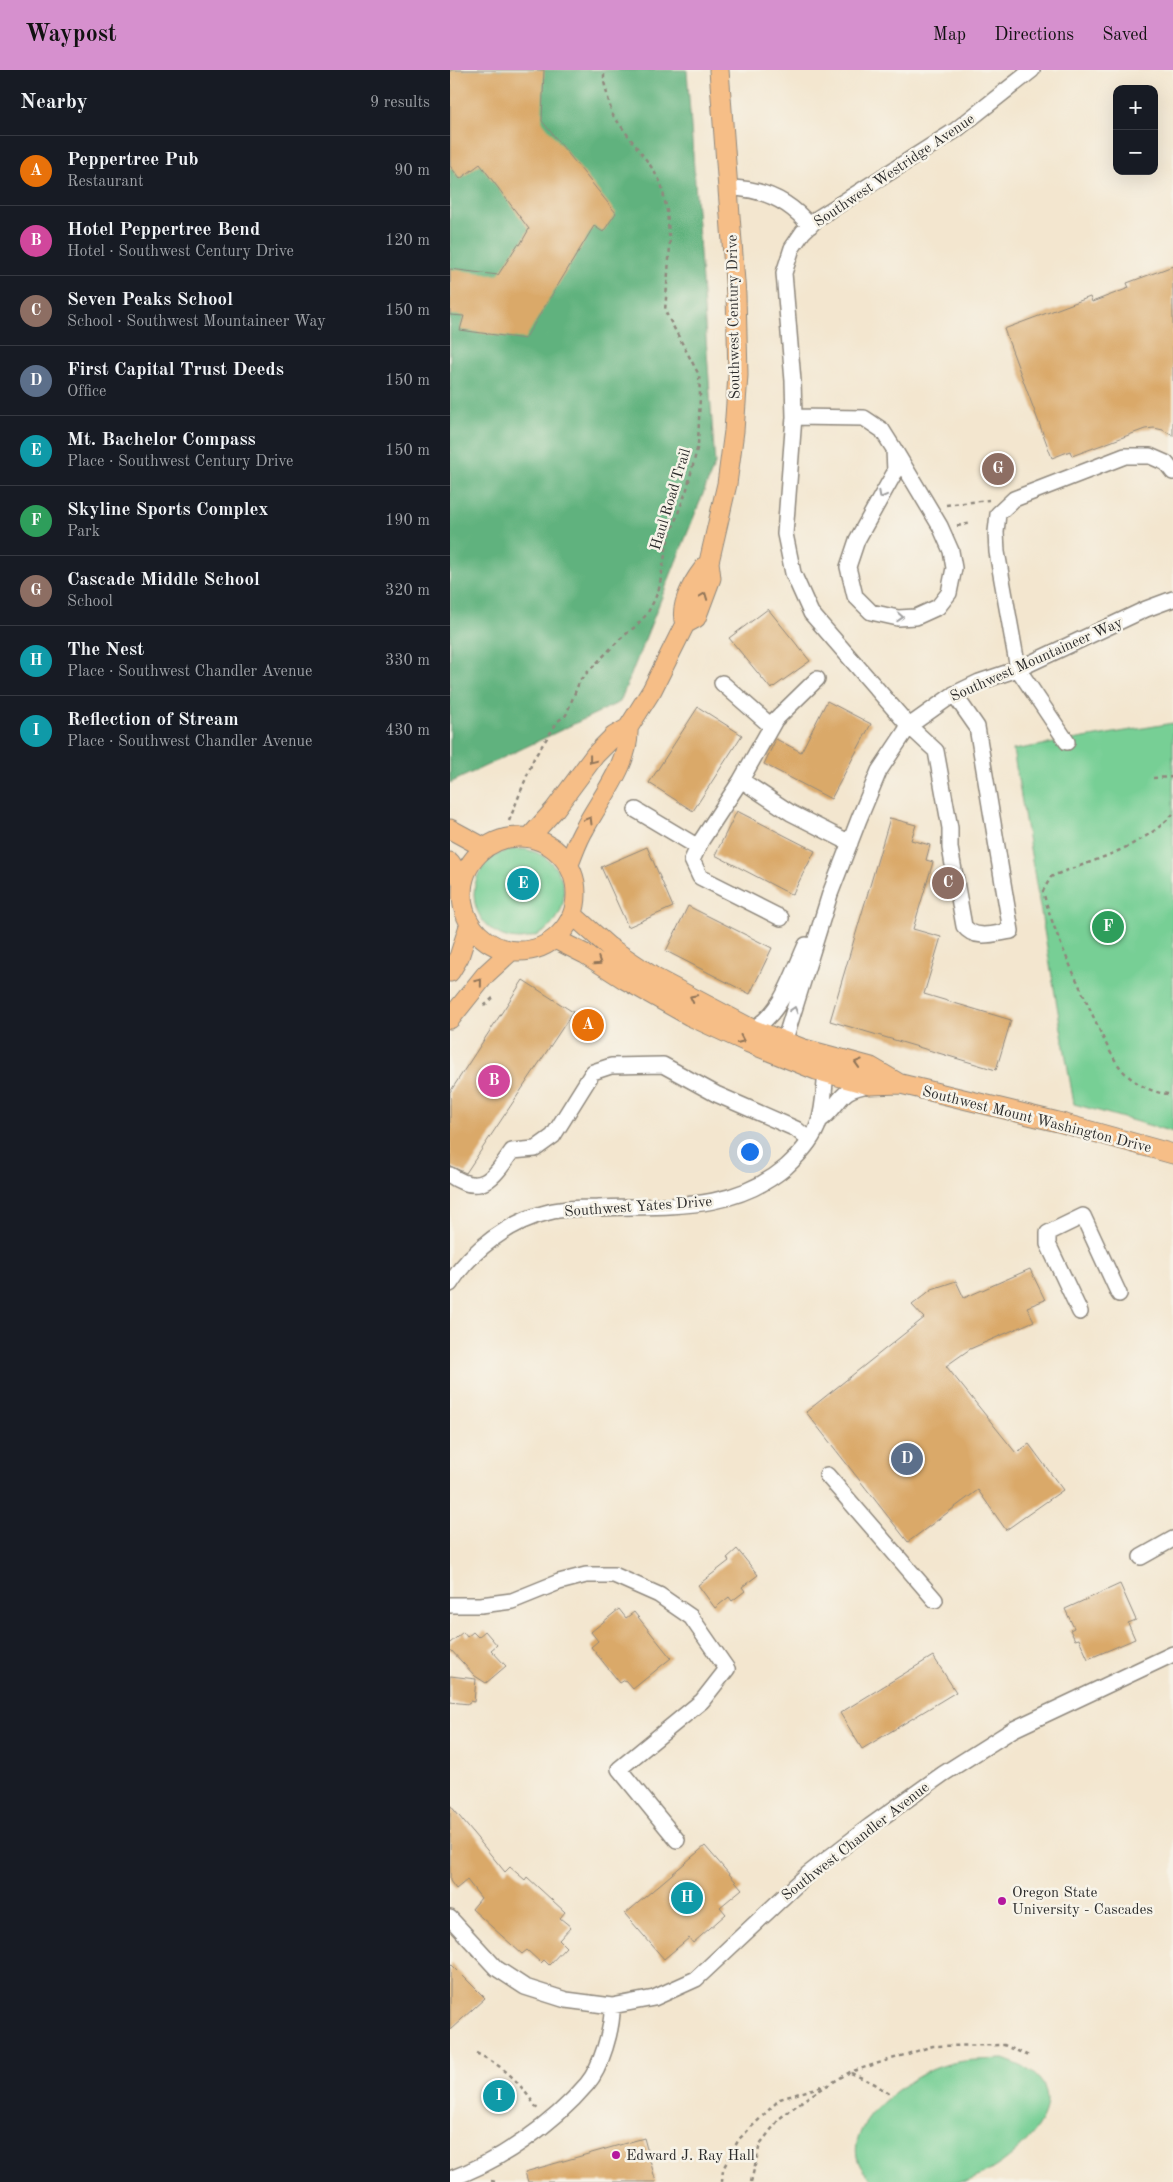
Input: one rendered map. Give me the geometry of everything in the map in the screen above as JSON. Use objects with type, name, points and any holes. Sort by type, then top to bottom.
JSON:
[{"type":"main road","name":"Southwest Century Drive","points":[[530,837],[555,809],[595,755],[614,736],[628,728],[652,690],[685,624],[682,614],[690,592],[698,575],[709,562],[727,484],[734,431],[738,375],[736,296],[719,70]]},
{"type":"main road","name":"Southwest Century Drive","points":[[569,864],[584,828],[607,791],[617,769],[628,743],[628,728]]},
{"type":"main road","points":[[450,829],[485,848]]},
{"type":"main road","points":[[530,837],[552,847],[569,864],[576,880],[577,898],[573,915],[566,928],[555,939],[542,947],[526,951],[511,951],[494,946],[480,936],[470,923],[464,910],[463,882],[467,869],[475,857],[485,848],[507,838],[530,837]]},
{"type":"main road","points":[[450,862],[463,882]]},
{"type":"main road","name":"Southwest Mount Washington Drive","points":[[573,915],[609,946],[655,978],[752,1029],[782,1049],[826,1073],[870,1085],[901,1084],[1058,1122],[1173,1154]]},
{"type":"main road","points":[[450,972],[459,957],[470,923]]},
{"type":"main road","name":"Southwest Mount Washington Drive","points":[[555,939],[586,954],[624,979],[690,1016],[782,1049],[804,1049],[871,1067],[901,1084]]},
{"type":"main road","points":[[450,1018],[486,974],[511,951]]},
{"type":"street","name":"Southwest Westridge Avenue","points":[[954,694],[977,727],[1011,931],[986,935],[976,934],[968,931],[964,926],[950,848],[950,828],[936,751],[909,726],[811,613],[794,573],[784,534],[794,417],[784,273],[792,248],[818,218],[956,130],[1032,70]]},
{"type":"street","points":[[728,188],[751,189],[769,194],[784,202],[810,226]]},
{"type":"street","points":[[794,417],[864,418],[882,430],[894,449],[940,526],[951,551],[954,568],[949,593],[938,607],[916,617],[898,618],[872,612],[855,596],[848,567],[857,540],[895,472],[894,449]]},
{"type":"street","points":[[1067,742],[1018,669],[997,552],[996,532],[998,514],[1014,499],[1125,456],[1150,456],[1166,463],[1173,472]]},
{"type":"street","name":"Southwest Mountaineer Way","points":[[752,1029],[762,1024],[776,1008],[830,894],[879,771],[909,726],[954,694],[979,682],[1018,669],[1146,609],[1173,599]]},
{"type":"street","points":[[781,918],[700,877],[692,860],[775,720],[817,679]]},
{"type":"street","points":[[722,683],[772,726]]},
{"type":"street","points":[[741,780],[791,813],[850,843]]},
{"type":"street","points":[[636,810],[698,847]]},
{"type":"street","name":"Southwest Mountaineer Way","points":[[782,1049],[830,894]]},
{"type":"street","points":[[450,1175],[459,1181],[476,1186],[492,1179],[512,1151],[535,1150],[553,1136],[593,1072],[611,1066],[663,1066],[716,1094],[796,1129],[809,1140]]},
{"type":"street","name":"Southwest Yates Drive","points":[[450,1284],[458,1270],[480,1249],[501,1233],[524,1221],[549,1212],[697,1204],[729,1199],[754,1190],[774,1177],[798,1156],[809,1140],[819,1122],[826,1073]]},
{"type":"street","name":"Southwest Yates Drive","points":[[819,1122],[831,1112],[844,1093],[859,1086],[870,1085]]},
{"type":"street","points":[[1080,1312],[1048,1244],[1048,1233],[1083,1216],[1119,1294]]},
{"type":"street","points":[[827,1476],[935,1600]]},
{"type":"street","points":[[1141,1557],[1173,1539]]},
{"type":"street","points":[[450,1606],[481,1605],[512,1600],[559,1582],[586,1575],[614,1575],[659,1595],[691,1617],[727,1669],[702,1701],[619,1769],[677,1840]]},
{"type":"street","name":"Southwest Chandler Avenue","points":[[450,1918],[496,1968],[525,1988],[566,2000],[612,2006],[654,1998],[696,1978],[808,1874],[870,1826],[943,1774],[1014,1729],[1173,1654]]},
{"type":"street","points":[[450,2179],[488,2162],[538,2129],[558,2113],[588,2083],[599,2061],[610,2028],[612,2006]]},
{"type":"path","name":"Haul Road Trail","points":[[509,821],[534,758],[558,721],[566,715],[580,680],[620,639],[636,626],[647,614],[654,601],[659,589],[667,542],[687,489],[698,445],[699,375],[666,311],[670,246],[667,211],[661,183],[612,114],[604,82],[604,70]]},
{"type":"path","points":[[940,504],[948,505],[989,500]]},
{"type":"path","points":[[952,529],[960,524],[972,523]]},
{"type":"path","points":[[1153,778],[1173,776]]},
{"type":"path","points":[[1173,814],[1165,823],[1114,852],[1051,877],[1043,891],[1050,917],[1067,959],[1105,1042],[1124,1072],[1153,1091],[1173,1094]]},
{"type":"path","points":[[751,2182],[760,2144],[780,2118],[805,2099],[850,2072],[933,2046],[1004,2045],[1029,2056]]},
{"type":"path","points":[[476,2053],[497,2063],[516,2080],[538,2111]]},
{"type":"path","points":[[850,2072],[876,2084],[891,2095]]},
{"type":"path","points":[[722,2182],[723,2169],[739,2139],[780,2099],[832,2083]]},
{"type":"path","points":[[490,2181],[497,2182]]},
{"type":"green space","points":[[450,70],[687,70],[715,464],[620,702],[450,783]]},
{"type":"green space","points":[[1173,723],[1173,1132],[1074,1104],[1013,750]]},
{"type":"green space","points":[[519,849],[536,853],[551,862],[560,877],[564,894],[560,911],[551,926],[536,935],[519,939],[502,935],[487,926],[478,911],[474,894],[478,877],[487,862],[502,853]]},
{"type":"green space","points":[[1003,2059],[1033,2073],[1038,2078],[1045,2089],[1047,2103],[1043,2117],[1034,2132],[1008,2158],[979,2176],[961,2182],[875,2182],[860,2166],[856,2148],[861,2130],[873,2113],[907,2083],[942,2066],[957,2062]]},
{"type":"building","points":[[450,70],[544,70],[542,121],[616,213],[603,232],[594,226],[525,339],[460,330],[464,316],[450,315],[450,269],[498,275],[529,229],[480,164],[460,179],[450,166]]},
{"type":"building","points":[[1173,266],[1173,436],[1163,430],[1145,429],[1072,456],[1070,451],[1052,458],[1004,329],[1090,297],[1092,302],[1129,288],[1127,283]]},
{"type":"building","points":[[768,609],[810,661],[771,689],[729,638]]},
{"type":"building","points":[[827,701],[871,724],[831,799],[764,764],[776,739],[801,752]]},
{"type":"building","points":[[698,707],[742,735],[693,811],[649,783]]},
{"type":"building","points":[[737,811],[815,851],[792,895],[715,855]]},
{"type":"building","points":[[890,818],[916,825],[911,840],[930,845],[926,860],[933,862],[913,929],[941,937],[924,994],[1011,1020],[996,1070],[830,1021]]},
{"type":"building","points":[[647,847],[673,907],[628,927],[601,867]]},
{"type":"building","points":[[688,906],[772,948],[750,994],[666,951]]},
{"type":"building","points":[[523,980],[573,1012],[466,1173],[450,1166],[450,1092]]},
{"type":"building","points":[[1030,1269],[1045,1300],[1027,1307],[1034,1321],[970,1349],[946,1366],[1016,1453],[1029,1444],[1063,1490],[1006,1530],[978,1490],[908,1542],[806,1412],[924,1318],[912,1305],[932,1289],[956,1281],[964,1298]]},
{"type":"building","points":[[737,1549],[758,1575],[742,1587],[745,1591],[732,1601],[729,1597],[715,1608],[698,1585],[729,1561],[727,1558]]},
{"type":"building","points":[[1120,1584],[1136,1620],[1128,1623],[1135,1639],[1088,1659],[1079,1639],[1075,1640],[1070,1630],[1074,1628],[1065,1609]]},
{"type":"building","points":[[619,1609],[626,1618],[634,1612],[671,1658],[633,1689],[625,1680],[620,1683],[591,1647],[598,1641],[591,1632]]},
{"type":"building","points":[[485,1631],[497,1645],[491,1650],[506,1666],[486,1683],[475,1676],[450,1649],[450,1643],[463,1632],[467,1637],[473,1632],[478,1637]]},
{"type":"building","points":[[933,1656],[956,1692],[862,1749],[840,1713]]},
{"type":"building","points":[[450,1676],[476,1679],[474,1702],[470,1701],[469,1704],[450,1702]]},
{"type":"building","points":[[450,1805],[505,1872],[510,1867],[525,1880],[527,1877],[565,1912],[560,1918],[571,1927],[559,1940],[566,1947],[549,1965],[544,1960],[541,1963],[527,1950],[522,1954],[472,1909],[481,1898],[467,1880],[456,1889],[450,1881]]},
{"type":"building","points":[[705,1846],[742,1889],[720,1907],[726,1914],[693,1943],[689,1938],[664,1959],[625,1914]]},
{"type":"building","points":[[450,1963],[485,1998],[450,2030]]},
{"type":"building","name":"Edward J. Ray Hall","points":[[644,2138],[656,2182],[528,2182],[525,2172]]},
{"type":"place","name":"Cascade Middle School","points":[[998,469]]},
{"type":"place","name":"Seven Peaks School","points":[[948,883]]},
{"type":"place","name":"Mt. Bachelor Compass","points":[[523,884]]},
{"type":"place","name":"Skyline Sports Complex","points":[[1108,927]]},
{"type":"place","name":"Peppertree Pub","points":[[588,1025]]},
{"type":"place","name":"Hotel Peppertree Bend","points":[[494,1081]]},
{"type":"place","name":"First Capital Trust Deeds","points":[[907,1459]]},
{"type":"place","name":"The Nest","points":[[687,1898]]},
{"type":"place","name":"Oregon State University - Cascades","points":[[1002,1901]]},
{"type":"place","name":"Reflection of Stream","points":[[499,2096]]},
{"type":"place","name":"Edward J. Ray Hall","points":[[616,2155]]}]
